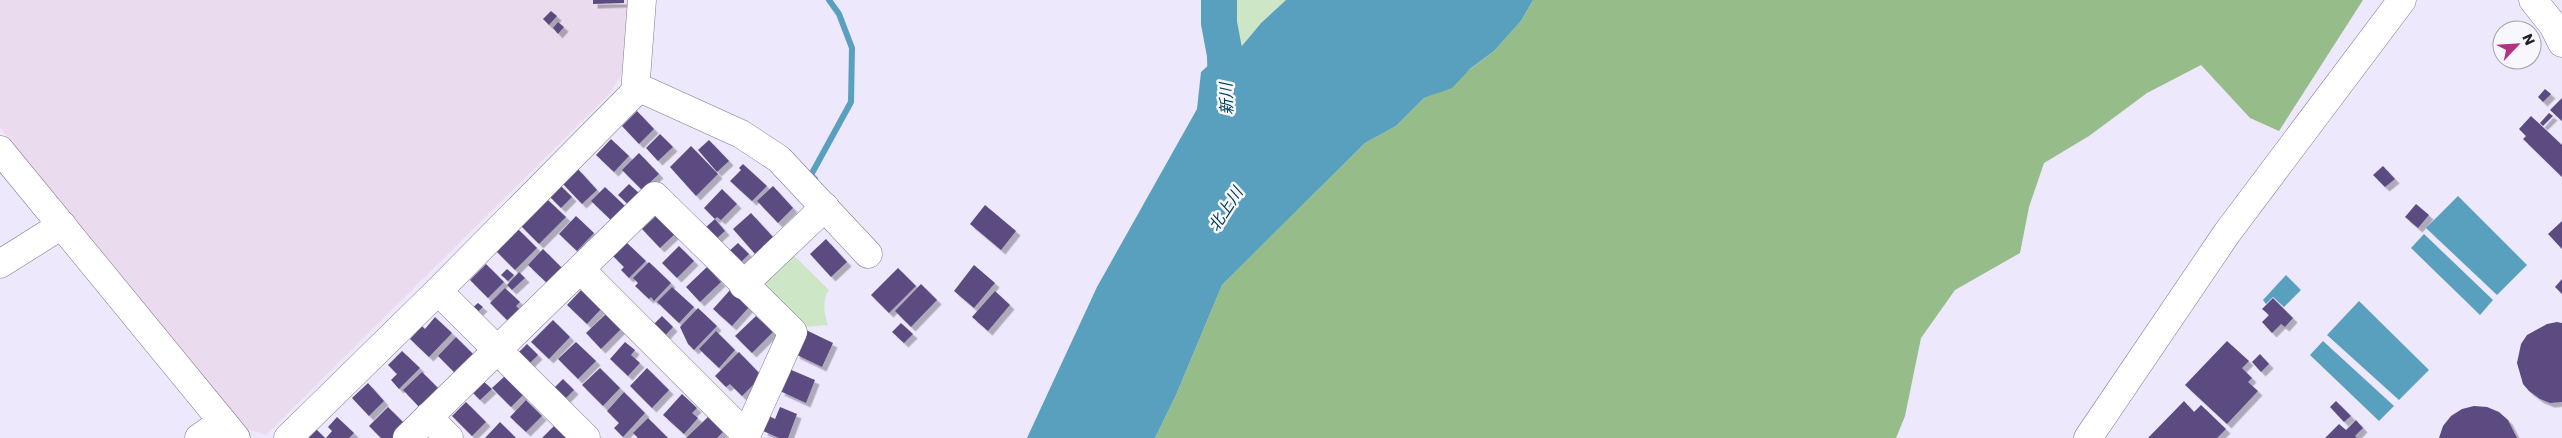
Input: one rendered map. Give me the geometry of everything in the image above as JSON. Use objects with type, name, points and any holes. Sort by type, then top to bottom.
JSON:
[{"type":"street","points":[[635,92],[642,0]]},
{"type":"street","points":[[2088,438],[2227,233],[2402,0]]},
{"type":"street","points":[[2533,0],[2553,25],[2562,43]]},
{"type":"street","points":[[288,438],[438,291],[635,92],[644,90],[742,134],[779,159],[868,254]]},
{"type":"street","points":[[0,150],[229,430],[199,438]]},
{"type":"street","points":[[407,438],[428,417],[498,349],[580,269],[655,196],[743,285],[793,332],[745,437],[580,269]]},
{"type":"street","points":[[743,285],[825,207]]},
{"type":"street","points":[[0,264],[62,225]]},
{"type":"street","points":[[438,291],[586,438]]},
{"type":"street","points":[[428,417],[449,438]]},
{"type":"shaded area","points":[[0,0],[633,0],[622,73],[611,92],[266,435],[247,429],[0,128]]},
{"type":"green space","points":[[1231,0],[1286,0],[1261,23],[1242,46],[1232,44]]},
{"type":"green space","points":[[1533,0],[2363,0],[2279,131],[2250,118],[2201,65],[2147,93],[2089,136],[2044,163],[2029,207],[2020,253],[1955,290],[1921,338],[1905,416],[1896,438],[1155,438],[1176,395],[1222,285],[1365,143],[1396,126],[1424,98],[1437,93],[1494,51],[1521,21]]},
{"type":"green space","points":[[790,252],[829,290],[825,298],[824,307],[828,325],[802,327],[762,291],[761,281]]},
{"type":"water","name":"北上川","points":[[1286,0],[1533,0],[1521,21],[1494,51],[1470,69],[1452,88],[1424,98],[1396,126],[1365,143],[1222,285],[1176,395],[1155,438],[1027,438],[1097,287],[1197,109],[1201,72],[1232,44],[1242,46],[1261,23]]},
{"type":"water","points":[[2458,196],[2527,265],[2497,295],[2426,228]]},
{"type":"water","points":[[2424,234],[2493,300],[2480,315],[2411,248]]},
{"type":"water","points":[[2286,275],[2301,290],[2284,307],[2273,297],[2266,304],[2263,300]]},
{"type":"water","points":[[2359,301],[2429,370],[2399,400],[2327,335]]},
{"type":"water","points":[[2323,341],[2394,406],[2379,421],[2310,355]]},
{"type":"building","points":[[593,0],[624,0],[624,3],[593,4]]},
{"type":"building","points":[[551,11],[557,16],[549,25],[543,19]]},
{"type":"building","points":[[558,22],[564,27],[558,34],[553,28]]},
{"type":"building","points":[[2545,89],[2551,94],[2543,102],[2538,97]]},
{"type":"building","points":[[2562,98],[2562,121],[2550,110]]},
{"type":"building","points":[[637,111],[654,129],[639,144],[622,126]]},
{"type":"building","points":[[2549,113],[2553,116],[2543,126],[2540,123]]},
{"type":"building","points":[[2531,116],[2562,145],[2562,177],[2523,139],[2526,136],[2519,129]]},
{"type":"building","points":[[660,134],[673,147],[658,161],[646,148]]},
{"type":"building","points":[[611,139],[629,156],[614,172],[596,155]]},
{"type":"building","points":[[709,140],[729,161],[717,172],[698,150]]},
{"type":"building","points":[[691,146],[718,174],[696,196],[670,167]]},
{"type":"building","points":[[639,153],[659,174],[642,190],[622,170]]},
{"type":"building","points":[[743,164],[767,186],[752,201],[730,181],[741,170],[739,168]]},
{"type":"building","points":[[2383,166],[2395,179],[2385,187],[2373,175]]},
{"type":"building","points":[[578,169],[597,190],[582,204],[562,183]]},
{"type":"building","points":[[629,184],[641,195],[630,206],[618,195]]},
{"type":"building","points":[[560,185],[572,197],[561,208],[549,196]]},
{"type":"building","points":[[773,186],[793,208],[778,223],[757,201]]},
{"type":"building","points":[[605,187],[626,207],[612,221],[591,201]]},
{"type":"building","points":[[722,189],[737,204],[721,220],[717,217],[715,219],[704,208]]},
{"type":"building","points":[[548,200],[566,217],[539,244],[521,226]]},
{"type":"building","points":[[2416,204],[2429,215],[2418,228],[2405,217]]},
{"type":"building","points":[[985,205],[1016,231],[1001,250],[970,224]]},
{"type":"building","points":[[751,213],[773,237],[755,254],[733,229]]},
{"type":"building","points":[[658,214],[676,233],[660,248],[642,229]]},
{"type":"building","points":[[576,216],[594,233],[577,251],[559,234]]},
{"type":"building","points":[[715,219],[725,231],[715,240],[705,228]]},
{"type":"building","points":[[2562,221],[2562,249],[2548,234]]},
{"type":"building","points":[[518,229],[537,248],[515,270],[496,251]]},
{"type":"building","points":[[826,239],[847,262],[831,277],[810,254]]},
{"type":"building","points":[[626,242],[646,261],[629,278],[621,270],[624,267],[613,256]]},
{"type":"building","points":[[738,243],[749,254],[738,265],[727,253]]},
{"type":"building","points":[[679,246],[694,261],[677,278],[662,263]]},
{"type":"building","points":[[543,249],[563,269],[548,284],[528,265]]},
{"type":"building","points":[[649,262],[671,283],[654,301],[651,297],[649,299],[635,286],[638,283],[633,278]]},
{"type":"building","points":[[486,264],[504,282],[488,298],[470,280]]},
{"type":"building","points":[[974,265],[995,283],[974,308],[954,291]]},
{"type":"building","points":[[707,267],[721,282],[700,302],[686,287]]},
{"type":"building","points":[[898,268],[916,286],[889,313],[871,295]]},
{"type":"building","points":[[507,269],[514,275],[508,281],[501,275]]},
{"type":"building","points":[[519,272],[525,278],[512,290],[507,285]]},
{"type":"building","points":[[2562,279],[2562,294],[2555,287]]},
{"type":"building","points":[[921,284],[937,300],[911,327],[895,311]]},
{"type":"building","points":[[672,287],[694,307],[679,323],[657,302]]},
{"type":"building","points":[[505,288],[520,302],[516,306],[520,310],[508,321],[490,303]]},
{"type":"building","points":[[582,289],[602,308],[587,324],[567,305]]},
{"type":"building","points":[[731,289],[750,306],[732,326],[713,309]]},
{"type":"building","points":[[995,291],[1010,305],[988,331],[972,317]]},
{"type":"building","points":[[2273,298],[2293,318],[2285,327],[2281,324],[2272,333],[2262,322],[2269,315],[2262,309]]},
{"type":"building","points":[[478,303],[483,307],[476,314],[471,309]]},
{"type":"building","points":[[698,308],[717,326],[694,350],[688,344],[680,327]]},
{"type":"building","points":[[606,314],[621,329],[601,349],[586,333]]},
{"type":"building","points":[[662,316],[673,327],[662,339],[650,328]]},
{"type":"building","points":[[756,316],[773,332],[752,353],[735,336]]},
{"type":"building","points":[[435,317],[452,333],[429,357],[410,339],[422,326],[425,329]]},
{"type":"building","points":[[553,320],[570,337],[549,359],[531,342]]},
{"type":"building","points":[[901,323],[913,334],[904,343],[892,332]]},
{"type":"building","points":[[2562,323],[2562,402],[2550,403],[2540,399],[2523,384],[2517,363],[2521,344],[2527,335],[2547,324]]},
{"type":"building","points":[[806,330],[833,343],[822,367],[795,354]]},
{"type":"building","points":[[716,331],[735,350],[719,368],[699,349]]},
{"type":"building","points":[[456,337],[475,356],[456,374],[438,356]]},
{"type":"building","points":[[2227,341],[2249,361],[2242,368],[2252,378],[2248,382],[2258,391],[2227,424],[2185,385]]},
{"type":"building","points":[[576,342],[596,361],[578,379],[558,359]]},
{"type":"building","points":[[625,342],[635,350],[631,355],[640,363],[628,376],[610,359]]},
{"type":"building","points":[[527,344],[538,355],[527,366],[516,355]]},
{"type":"building","points":[[402,351],[420,368],[399,389],[391,380],[397,374],[388,365]]},
{"type":"building","points":[[739,352],[762,376],[742,396],[730,384],[726,387],[715,376]]},
{"type":"building","points":[[2260,354],[2269,364],[2261,372],[2252,362]]},
{"type":"building","points":[[600,368],[620,388],[603,406],[582,385]]},
{"type":"building","points":[[647,368],[669,390],[652,408],[630,386]]},
{"type":"building","points":[[789,369],[815,380],[806,403],[780,391]]},
{"type":"building","points":[[422,372],[441,391],[422,410],[403,390]]},
{"type":"building","points":[[506,375],[524,394],[511,407],[492,388]]},
{"type":"building","points":[[563,379],[574,390],[563,401],[552,390]]},
{"type":"building","points":[[482,380],[492,389],[480,400],[471,391]]},
{"type":"building","points":[[368,383],[384,401],[369,416],[352,398]]},
{"type":"building","points":[[624,392],[645,413],[623,437],[614,428],[619,423],[607,411]]},
{"type":"building","points":[[682,394],[697,408],[692,413],[698,418],[684,434],[663,415]]},
{"type":"building","points":[[526,400],[542,416],[526,432],[510,417]]},
{"type":"building","points":[[2184,401],[2194,412],[2201,405],[2226,429],[2217,438],[2148,438]]},
{"type":"building","points":[[2336,401],[2351,416],[2344,422],[2330,407]]},
{"type":"building","points":[[466,402],[486,422],[472,436],[452,416]]},
{"type":"building","points":[[2474,406],[2487,407],[2499,412],[2508,420],[2517,438],[2439,438],[2443,426],[2451,416],[2462,409]]},
{"type":"building","points":[[388,407],[406,425],[393,438],[381,438],[369,426]]},
{"type":"building","points":[[780,407],[797,414],[788,438],[779,438],[763,431],[769,416],[775,419]]},
{"type":"building","points":[[337,417],[354,433],[349,438],[326,438],[332,431],[328,427]]},
{"type":"building","points":[[708,417],[723,432],[717,438],[686,438]]},
{"type":"building","points":[[648,418],[668,438],[638,438],[633,433]]},
{"type":"building","points":[[2356,420],[2363,428],[2355,436],[2357,438],[2325,438],[2339,424],[2346,430]]},
{"type":"building","points":[[500,422],[516,438],[485,438]]},
{"type":"building","points":[[556,424],[569,438],[542,438]]},
{"type":"building","points":[[316,429],[325,438],[308,438]]},
{"type":"waterway","points":[[815,179],[811,175],[851,102],[852,48],[839,14],[829,0]]},
{"type":"waterway","name":"新川","points":[[1219,0],[1219,23],[1225,55],[1226,100]]}]
